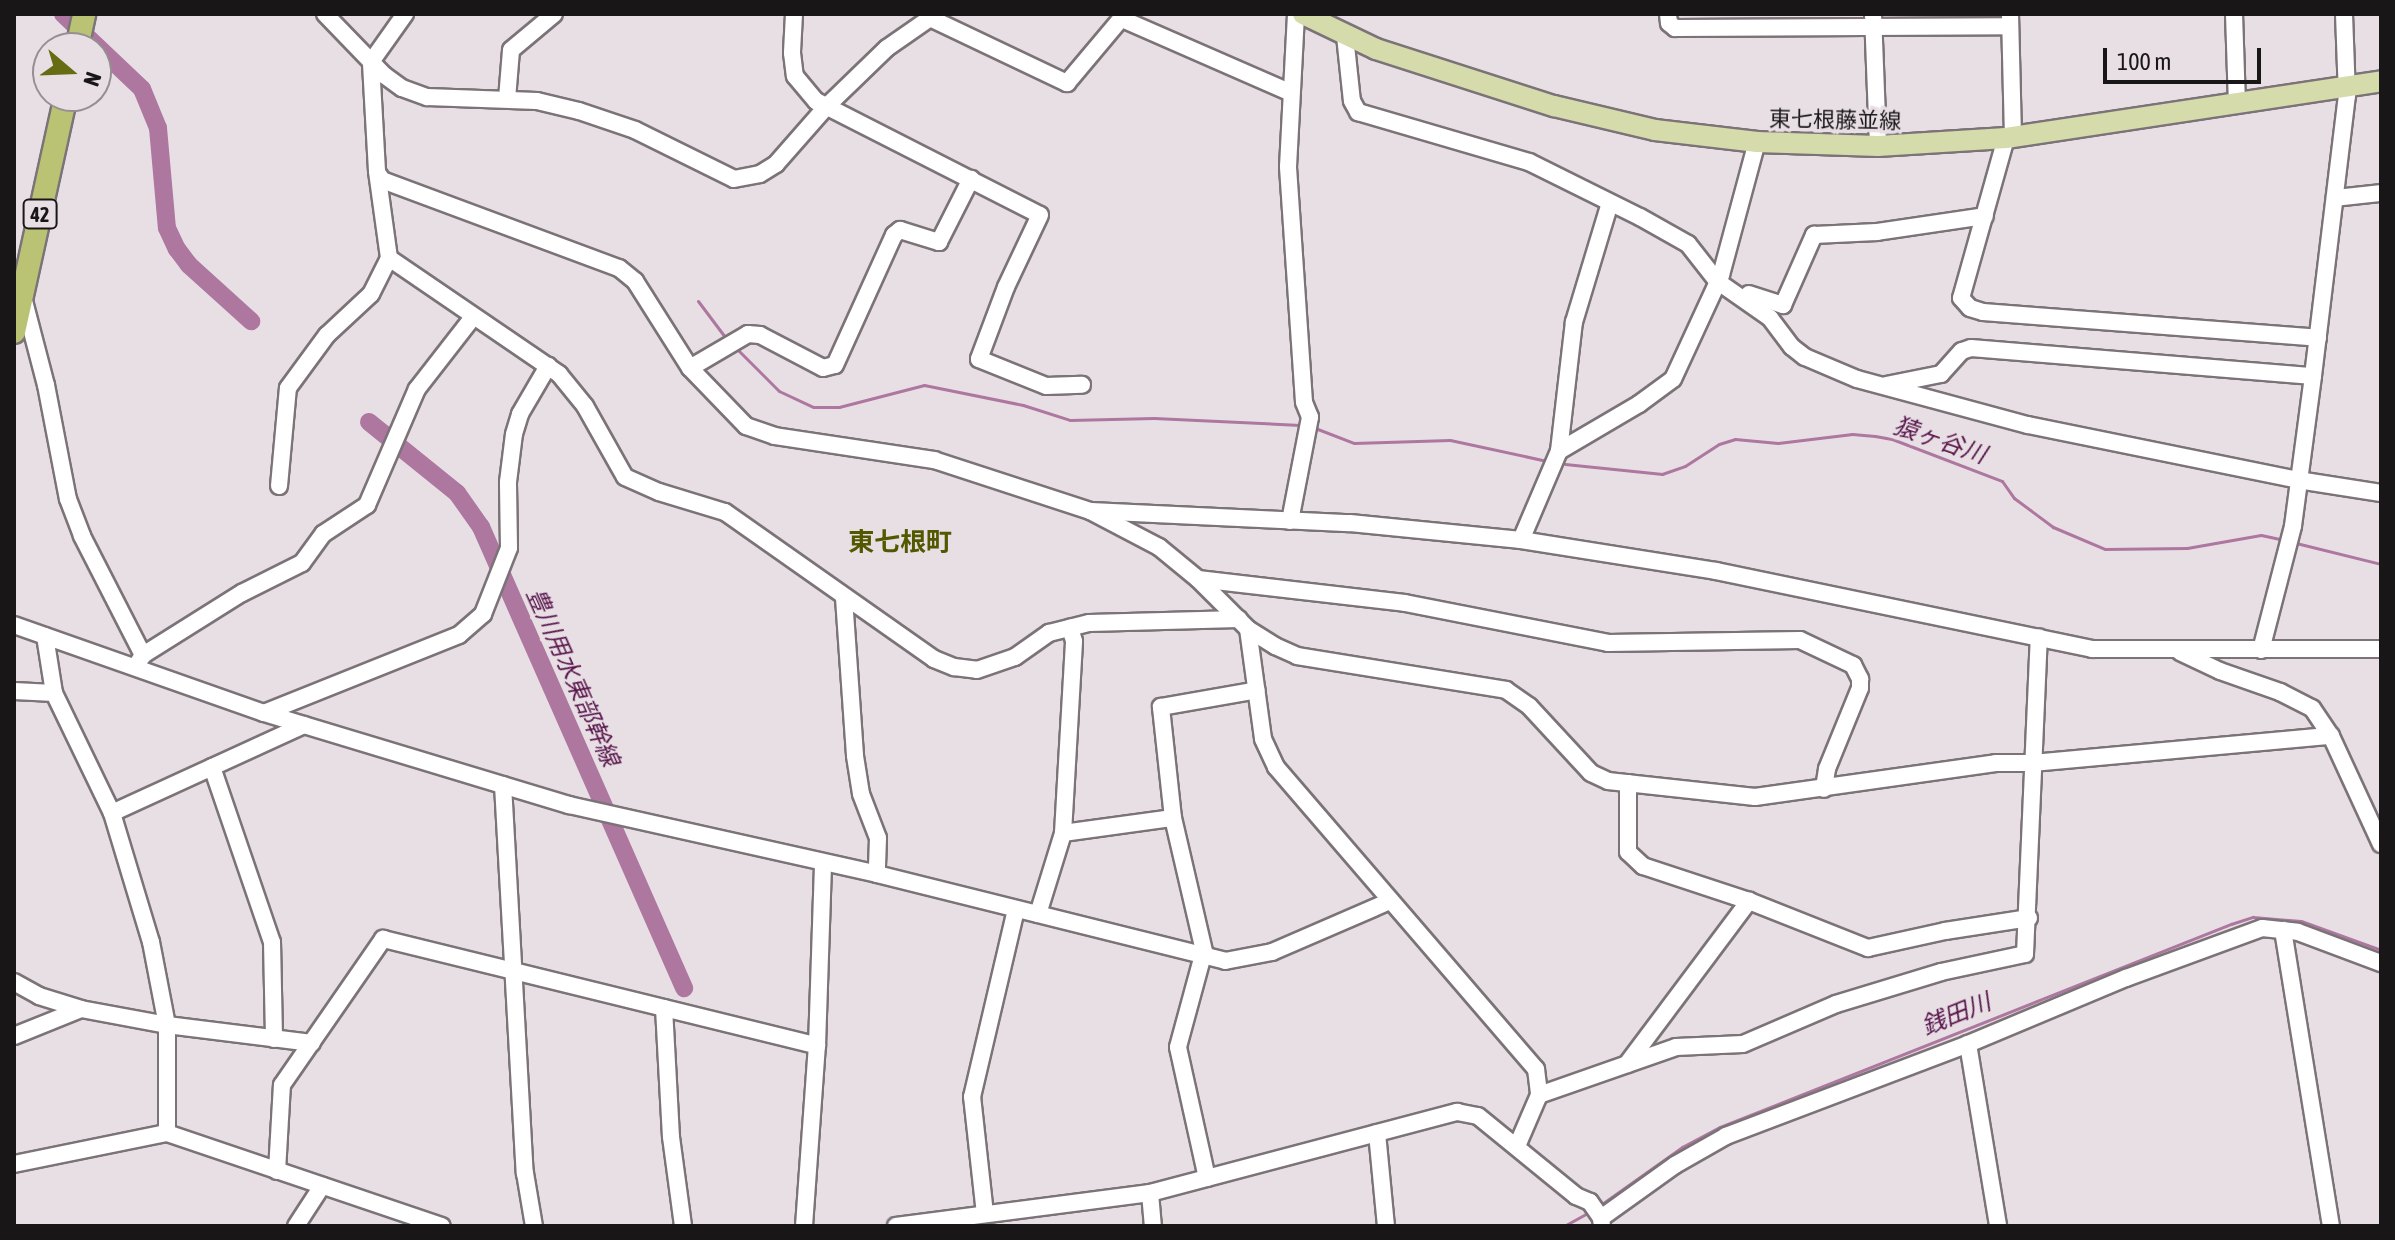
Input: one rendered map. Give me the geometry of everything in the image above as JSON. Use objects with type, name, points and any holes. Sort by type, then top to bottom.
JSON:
[{"type":"highway","name":"42","points":[[14,332],[22,295],[23,252],[62,112]]},
{"type":"main road","name":"東七根藤並線","points":[[1303,14],[1345,36],[1554,106],[1655,130],[1757,142],[1878,146],[2010,138],[2381,81]]},
{"type":"street","points":[[325,14],[371,62],[402,88],[427,97],[507,99],[579,111],[635,130],[734,179],[760,174],[776,164],[827,106],[887,48],[933,16],[1067,83],[1123,16],[1291,93]]},
{"type":"street","points":[[279,486],[288,388],[327,335],[371,294],[389,258],[371,62],[405,14]]},
{"type":"street","points":[[507,99],[511,50],[554,14]]},
{"type":"street","points":[[794,14],[795,76],[816,101],[1040,215],[1006,287],[979,359],[1046,386],[1082,385]]},
{"type":"street","points":[[1290,521],[1310,417],[1304,402],[1288,167],[1296,14]]},
{"type":"street","points":[[1668,14],[1671,26],[1675,28],[2010,20],[2010,138],[1961,298],[1970,308],[1983,312],[2318,338]]},
{"type":"street","points":[[2234,14],[2237,104]]},
{"type":"street","points":[[2261,650],[2289,542],[2318,338],[2347,86],[2344,14]]},
{"type":"street","points":[[1873,21],[1878,146]]},
{"type":"street","points":[[1345,36],[1352,101],[1362,115],[1514,157],[1688,244],[1717,281],[1770,318],[1792,347],[1805,357],[1880,385],[2028,425],[2298,480],[2381,493]]},
{"type":"street","points":[[1559,451],[1668,386],[1717,281],[1757,142]]},
{"type":"street","points":[[379,175],[382,180],[619,268],[635,281],[690,368],[746,426],[775,436],[934,460],[1090,511],[1159,547],[1198,579],[1244,624],[1297,656],[1506,690],[1529,706],[1591,773],[1608,781],[1755,797],[1996,763],[2032,763],[2331,736]]},
{"type":"street","points":[[690,368],[748,334],[760,335],[823,368],[835,365],[894,235],[900,230],[939,242],[971,179]]},
{"type":"street","points":[[2335,198],[2381,193]]},
{"type":"street","points":[[1521,540],[1559,451],[1574,322],[1610,203]]},
{"type":"street","points":[[1717,281],[1780,307],[1814,235],[1877,232],[1985,216]]},
{"type":"street","points":[[389,258],[548,366],[568,384],[585,406],[625,477],[659,492],[725,512],[921,651],[954,667],[977,670],[1004,662],[1049,633],[1108,620],[1244,624]]},
{"type":"street","points":[[22,295],[46,385],[68,499],[140,660]]},
{"type":"street","points":[[140,660],[242,593],[302,563],[323,534],[367,505],[417,389],[473,317]]},
{"type":"street","points":[[1880,385],[1935,376],[1962,351],[1971,348],[2313,376]]},
{"type":"street","points":[[264,713],[459,635],[483,614],[509,548],[508,482],[514,434],[520,414],[548,366]]},
{"type":"street","points":[[1090,511],[1290,521],[1521,540],[1716,571],[2092,649],[2381,649]]},
{"type":"street","points":[[1198,579],[1405,603],[1635,646],[1800,640],[1853,665],[1860,679],[1858,695],[1827,769],[1824,789]]},
{"type":"street","points":[[844,598],[855,756],[861,794],[878,838],[877,874]]},
{"type":"street","points":[[1244,624],[1263,739],[1276,767],[1530,1062],[1540,1079],[1539,1095],[1517,1146]]},
{"type":"street","points":[[14,625],[140,660],[264,713],[569,805],[877,874],[1203,955],[1234,961],[1272,952],[1390,901]]},
{"type":"street","points":[[1038,914],[1063,833],[1074,641],[1070,628]]},
{"type":"street","points":[[45,636],[54,693],[112,813],[151,942],[167,1025],[167,1133]]},
{"type":"street","points":[[1539,1095],[1676,1047],[1743,1044],[1836,1004],[1941,972],[2025,954],[2029,918],[2032,763],[2039,637]]},
{"type":"street","points":[[2175,650],[2303,702],[2321,717],[2381,844]]},
{"type":"street","points":[[1207,1178],[1178,1047],[1203,955],[1173,818],[1161,707],[1257,690]]},
{"type":"street","points":[[14,691],[54,693]]},
{"type":"street","points":[[112,813],[304,725]]},
{"type":"street","points":[[212,767],[272,942],[274,1039]]},
{"type":"street","points":[[1628,783],[1626,836],[1631,858],[1643,866],[1749,901],[1868,948],[1945,931],[2029,918]]},
{"type":"street","points":[[503,785],[525,1173],[534,1226]]},
{"type":"street","points":[[1063,833],[1173,818]]},
{"type":"street","points":[[804,1226],[817,1046],[823,863]]},
{"type":"street","points":[[1627,1064],[1749,901]]},
{"type":"street","points":[[985,1214],[972,1097],[1016,909]]},
{"type":"street","points":[[2283,930],[2331,1226]]},
{"type":"street","points":[[896,1226],[1150,1193],[1446,1115],[1469,1113],[1517,1146],[1576,1196],[1590,1202],[1602,1222],[1675,1165],[1726,1136],[1968,1044],[2248,931],[2283,930],[2381,963]]},
{"type":"street","points":[[277,1171],[282,1085],[383,939],[817,1046]]},
{"type":"street","points":[[14,982],[39,996],[81,1009],[167,1025],[312,1043]]},
{"type":"street","points":[[664,1008],[671,1137],[683,1226]]},
{"type":"street","points":[[14,1036],[81,1009]]},
{"type":"street","points":[[1968,1044],[1998,1226]]},
{"type":"street","points":[[14,1164],[167,1133],[442,1226]]},
{"type":"street","points":[[1377,1133],[1386,1226]]},
{"type":"street","points":[[296,1226],[322,1186]]},
{"type":"street","points":[[1150,1193],[1153,1226]]},
{"type":"waterway","name":"豊川用水東部幹線","points":[[63,14],[142,89],[158,128],[167,228],[189,265],[251,321]]},
{"type":"waterway","points":[[698,301],[725,337]]},
{"type":"waterway","points":[[737,349],[779,391],[814,407],[839,407],[924,385],[1023,405],[1070,420],[1154,418],[1300,425]]},
{"type":"waterway","name":"豊川用水東部幹線","points":[[369,422],[457,493],[481,527],[684,988]]},
{"type":"waterway","name":"猿ヶ谷川","points":[[1315,428],[1354,443],[1450,440],[1547,461]]},
{"type":"waterway","name":"猿ヶ谷川","points":[[1565,464],[1662,474],[1685,466],[1719,444],[1735,439],[1778,443],[1852,434],[1875,436],[1892,439],[2002,481],[2014,498],[2053,527],[2105,549],[2187,548],[2261,535],[2285,540]]},
{"type":"waterway","name":"猿ヶ谷川","points":[[2296,543],[2381,564]]},
{"type":"waterway","name":"銭田川","points":[[1599,1206],[1682,1147],[1720,1127],[2231,924],[2253,917],[2301,921],[2381,950]]},
{"type":"waterway","name":"銭田川","points":[[1564,1226],[1589,1212]]},
{"type":"district","name":"東七根町","points":[[900,543]]}]
